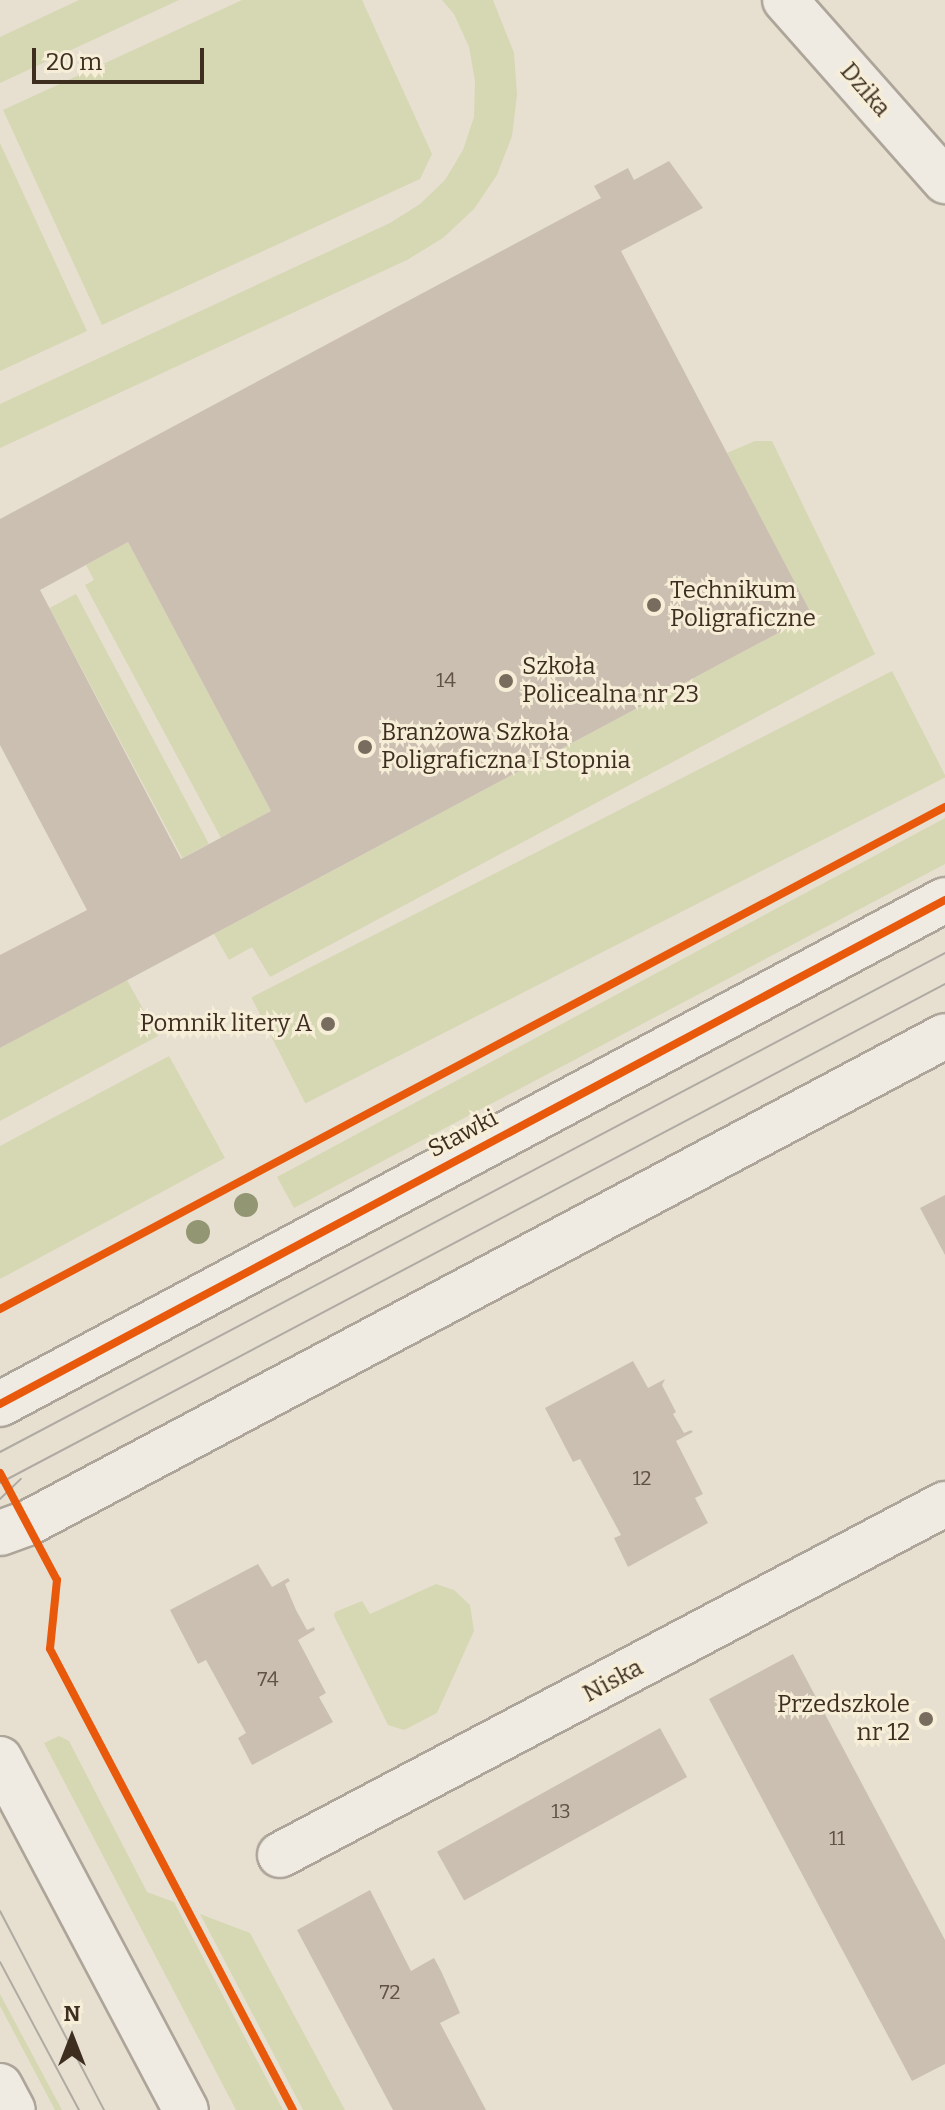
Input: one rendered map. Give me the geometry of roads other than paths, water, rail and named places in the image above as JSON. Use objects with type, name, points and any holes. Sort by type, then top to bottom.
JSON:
[{"type":"street","name":"Dzika","points":[[785,0],[945,181]]},
{"type":"street","name":"Stawki","points":[[0,1404],[945,900]]},
{"type":"street","points":[[0,1533],[28,1523],[945,1036]]},
{"type":"street","name":"Niska","points":[[280,1855],[945,1504]]},
{"type":"street","points":[[0,1759],[186,2110]]},
{"type":"street","points":[[0,2086],[13,2110]]},
{"type":"tram line","points":[[0,1452],[945,953]]},
{"type":"tram line","points":[[0,1483],[945,984]]},
{"type":"tram line","points":[[0,1499],[21,1479]]},
{"type":"tram line","points":[[0,1911],[104,2110]]},
{"type":"tram line","points":[[0,1962],[79,2110]]},
{"type":"place","name":"Technikum Poligraficzne","points":[[654,605]]},
{"type":"place","name":"Szkoła Policealna nr 23","points":[[506,681]]},
{"type":"place","name":"Branżowa Szkoła Poligraficzna I Stopnia","points":[[365,747]]},
{"type":"place","name":"Pomnik litery A","points":[[328,1024]]},
{"type":"place","name":"Przedszkole nr 12","points":[[926,1719]]}]
